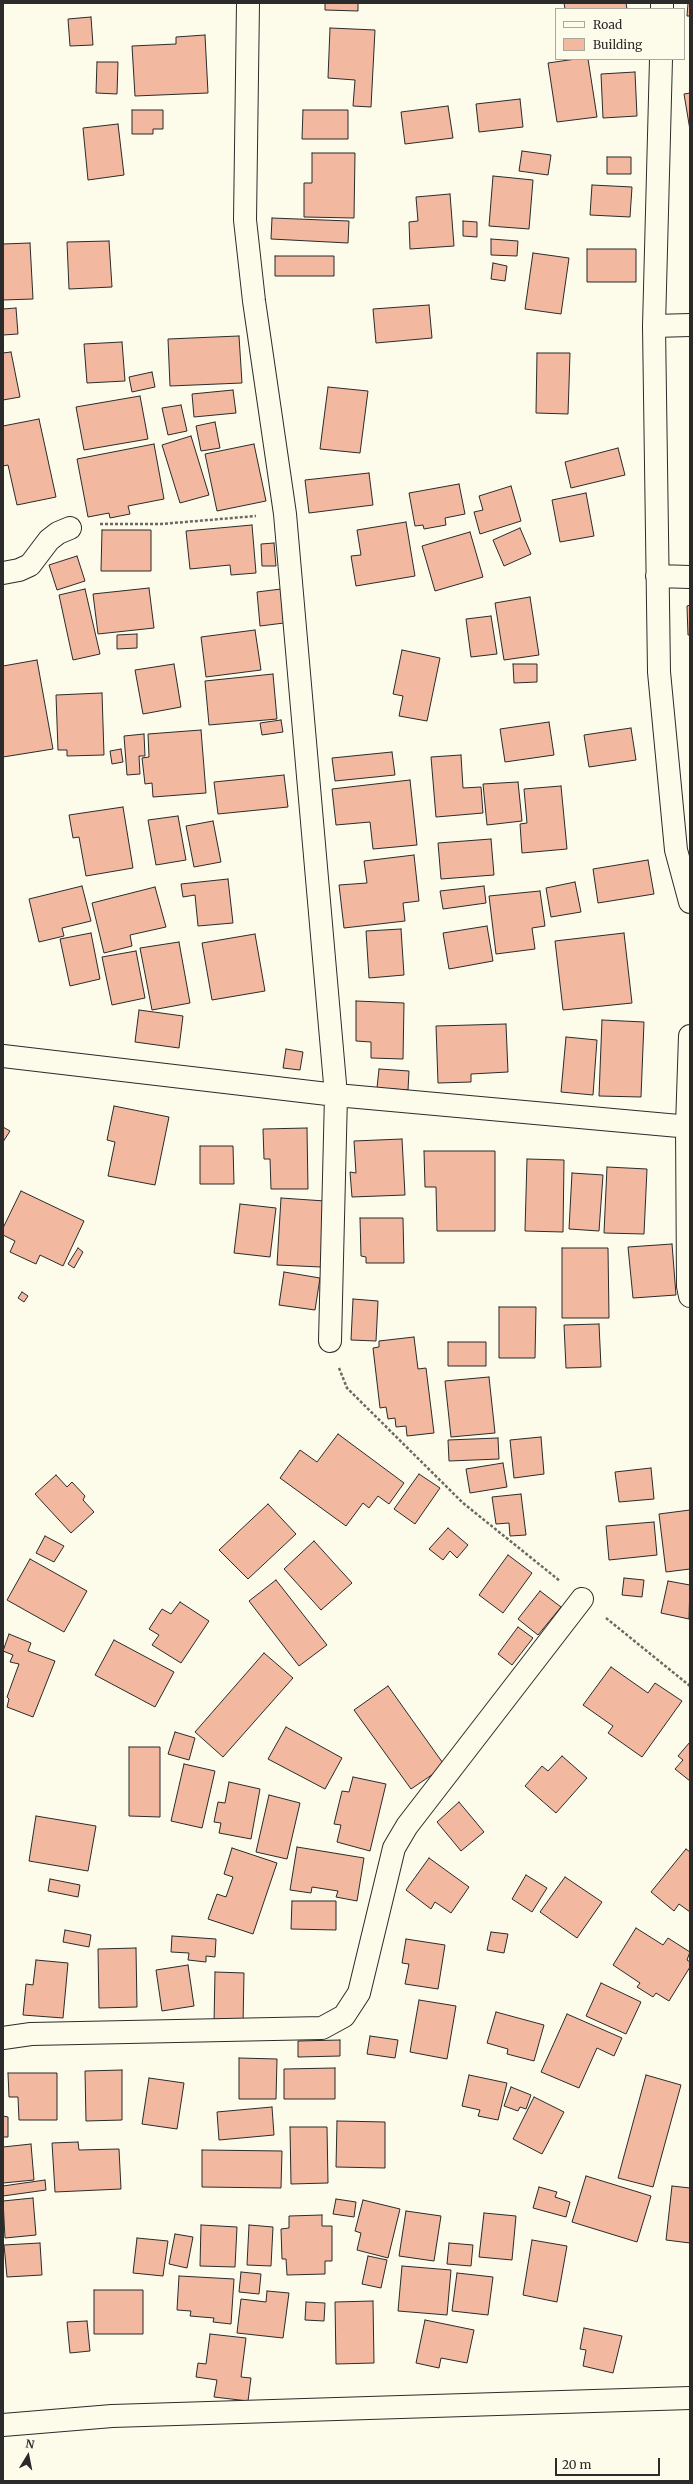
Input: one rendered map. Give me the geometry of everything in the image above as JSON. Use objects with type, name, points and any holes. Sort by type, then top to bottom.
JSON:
[{"type":"street","points":[[248,3],[245,220],[254,301],[285,514],[336,1095],[330,1341]]},
{"type":"street","points":[[661,60],[654,326],[659,672],[676,850],[690,902]]},
{"type":"street","points":[[654,326],[690,325]]},
{"type":"street","points":[[3,573],[19,570],[30,565],[48,540],[58,532],[70,528]]},
{"type":"street","points":[[657,576],[690,577]]},
{"type":"street","points":[[690,1036],[688,1127],[688,1286],[690,1296]]},
{"type":"street","points":[[3,1056],[336,1095],[688,1127]]},
{"type":"street","points":[[3,2038],[31,2034],[322,2028],[344,2016],[359,1993],[394,1848],[407,1826],[582,1599]]},
{"type":"street","points":[[3,2425],[112,2416],[690,2398]]},
{"type":"path","points":[[70,528],[91,524],[160,524],[285,514]]},
{"type":"path","points":[[330,1341],[346,1388],[463,1503],[690,1686]]},
{"type":"building","points":[[325,3],[358,3],[358,11],[325,10]]},
{"type":"building","points":[[564,3],[626,3],[627,8],[565,8]]},
{"type":"building","points":[[688,3],[690,3],[690,16],[687,16]]},
{"type":"building","points":[[91,17],[93,45],[70,46],[68,19]]},
{"type":"building","points":[[330,28],[375,30],[371,107],[353,106],[355,80],[328,78]]},
{"type":"building","points":[[205,35],[208,93],[135,96],[132,46],[176,44],[176,37]]},
{"type":"building","points":[[569,60],[588,60],[597,117],[557,122],[548,63]]},
{"type":"building","points":[[97,62],[118,62],[117,94],[96,93]]},
{"type":"building","points":[[635,72],[637,116],[603,118],[601,74]]},
{"type":"building","points":[[690,93],[690,130],[684,94]]},
{"type":"building","points":[[520,99],[523,127],[479,132],[476,104]]},
{"type":"building","points":[[448,106],[453,138],[405,144],[401,112]]},
{"type":"building","points":[[132,110],[163,110],[163,129],[153,129],[153,134],[132,134]]},
{"type":"building","points":[[303,110],[348,110],[348,139],[302,139]]},
{"type":"building","points":[[118,124],[124,175],[88,180],[83,128]]},
{"type":"building","points":[[522,151],[551,155],[548,175],[519,171]]},
{"type":"building","points":[[312,153],[355,153],[354,218],[304,217],[304,183],[312,183]]},
{"type":"building","points":[[607,157],[631,157],[631,174],[607,174]]},
{"type":"building","points":[[493,176],[533,180],[529,229],[489,226]]},
{"type":"building","points":[[592,185],[632,187],[630,217],[590,215]]},
{"type":"building","points":[[450,194],[454,246],[410,249],[409,222],[418,221],[416,197]]},
{"type":"building","points":[[272,218],[349,221],[348,243],[271,239]]},
{"type":"building","points":[[463,221],[477,222],[477,237],[463,236]]},
{"type":"building","points":[[491,239],[518,241],[517,256],[491,255]]},
{"type":"building","points":[[109,241],[112,287],[69,289],[67,242]]},
{"type":"building","points":[[30,243],[33,299],[3,300],[3,244]]},
{"type":"building","points":[[587,249],[636,249],[636,282],[587,282]]},
{"type":"building","points":[[533,253],[569,258],[561,314],[525,309]]},
{"type":"building","points":[[275,256],[334,256],[334,276],[275,276]]},
{"type":"building","points":[[493,263],[507,266],[505,281],[491,279]]},
{"type":"building","points":[[429,305],[432,338],[376,343],[373,309]]},
{"type":"building","points":[[16,308],[18,334],[3,335],[3,309]]},
{"type":"building","points":[[239,336],[242,383],[170,386],[168,339]]},
{"type":"building","points":[[122,342],[125,381],[87,383],[84,344]]},
{"type":"building","points":[[11,352],[20,397],[3,400],[3,353]]},
{"type":"building","points":[[537,353],[570,353],[568,414],[536,413]]},
{"type":"building","points":[[152,372],[155,387],[132,392],[129,377]]},
{"type":"building","points":[[328,387],[368,391],[360,453],[320,449]]},
{"type":"building","points":[[233,390],[236,413],[194,417],[192,394]]},
{"type":"building","points":[[140,396],[148,439],[84,450],[76,407]]},
{"type":"building","points":[[181,405],[187,431],[168,435],[162,408]]},
{"type":"building","points":[[39,419],[56,497],[17,505],[8,465],[3,466],[3,426]]},
{"type":"building","points":[[215,422],[220,448],[201,451],[196,426]]},
{"type":"building","points":[[191,436],[209,495],[180,503],[162,445]]},
{"type":"building","points":[[154,444],[164,499],[128,506],[130,514],[110,518],[109,513],[88,517],[77,459]]},
{"type":"building","points":[[254,444],[266,501],[217,511],[205,454]]},
{"type":"building","points":[[618,448],[625,475],[571,488],[565,462]]},
{"type":"building","points":[[369,473],[373,505],[309,513],[305,480]]},
{"type":"building","points":[[459,484],[465,514],[445,518],[446,525],[424,529],[423,525],[415,526],[409,493]]},
{"type":"building","points":[[511,486],[521,521],[480,534],[474,512],[483,510],[479,496]]},
{"type":"building","points":[[586,493],[594,536],[560,542],[552,500]]},
{"type":"building","points":[[406,522],[415,576],[356,586],[351,556],[361,555],[357,530]]},
{"type":"building","points":[[252,525],[256,573],[231,575],[230,565],[190,569],[186,531]]},
{"type":"building","points":[[520,528],[531,554],[504,566],[493,540]]},
{"type":"building","points":[[102,530],[151,530],[151,571],[101,571]]},
{"type":"building","points":[[470,532],[483,577],[435,591],[422,546]]},
{"type":"building","points":[[274,543],[276,566],[262,566],[261,544]]},
{"type":"building","points":[[77,556],[85,581],[57,590],[49,565]]},
{"type":"building","points":[[149,588],[154,628],[98,634],[93,594]]},
{"type":"building","points":[[85,589],[100,654],[73,660],[59,595]]},
{"type":"building","points":[[281,589],[284,623],[260,626],[257,592]]},
{"type":"building","points":[[530,597],[539,655],[504,660],[495,603]]},
{"type":"building","points":[[690,605],[690,635],[688,635],[687,606]]},
{"type":"building","points":[[491,616],[497,654],[471,657],[466,619]]},
{"type":"building","points":[[255,630],[261,670],[206,677],[201,637]]},
{"type":"building","points":[[137,634],[137,648],[117,649],[117,635]]},
{"type":"building","points":[[402,650],[440,658],[427,721],[399,716],[403,696],[393,694]]},
{"type":"building","points":[[37,660],[53,749],[3,757],[3,666]]},
{"type":"building","points":[[174,664],[181,707],[143,714],[135,670]]},
{"type":"building","points":[[513,664],[537,664],[537,682],[514,683]]},
{"type":"building","points":[[273,674],[277,719],[209,725],[205,681]]},
{"type":"building","points":[[102,693],[104,755],[67,756],[67,750],[58,750],[56,695]]},
{"type":"building","points":[[281,720],[283,732],[262,735],[260,723]]},
{"type":"building","points":[[549,722],[554,755],[505,762],[500,729]]},
{"type":"building","points":[[631,728],[636,760],[589,767],[584,735]]},
{"type":"building","points":[[201,730],[206,793],[153,797],[152,783],[145,784],[142,758],[149,757],[148,734]]},
{"type":"building","points":[[144,734],[145,756],[139,756],[140,774],[127,775],[124,736]]},
{"type":"building","points":[[121,749],[123,762],[112,764],[110,751]]},
{"type":"building","points":[[392,752],[395,775],[335,781],[332,758]]},
{"type":"building","points":[[461,755],[463,788],[481,787],[483,813],[436,817],[431,757]]},
{"type":"building","points":[[284,775],[288,807],[218,814],[214,782]]},
{"type":"building","points":[[410,780],[417,845],[373,849],[370,822],[336,825],[332,789]]},
{"type":"building","points":[[518,782],[522,821],[487,825],[483,784]]},
{"type":"building","points":[[561,786],[567,849],[522,853],[520,824],[527,823],[524,789]]},
{"type":"building","points":[[123,807],[133,868],[86,876],[79,837],[73,838],[69,815]]},
{"type":"building","points":[[178,816],[186,860],[156,865],[148,820]]},
{"type":"building","points":[[213,821],[221,862],[194,867],[186,826]]},
{"type":"building","points":[[491,839],[494,875],[441,879],[438,843]]},
{"type":"building","points":[[414,855],[419,901],[403,903],[405,921],[344,928],[339,885],[367,883],[364,861]]},
{"type":"building","points":[[648,860],[654,894],[598,903],[593,869]]},
{"type":"building","points":[[228,879],[233,923],[198,926],[195,895],[183,897],[181,884]]},
{"type":"building","points":[[575,882],[581,912],[551,917],[546,888]]},
{"type":"building","points":[[82,886],[91,921],[62,928],[64,936],[39,942],[29,899]]},
{"type":"building","points":[[484,886],[486,903],[443,909],[440,891]]},
{"type":"building","points":[[155,887],[166,927],[130,935],[132,946],[104,953],[92,903]]},
{"type":"building","points":[[540,891],[545,926],[532,928],[535,949],[496,954],[489,896]]},
{"type":"building","points":[[487,926],[493,961],[449,969],[443,933]]},
{"type":"building","points":[[401,929],[404,975],[369,978],[366,931]]},
{"type":"building","points":[[91,933],[100,979],[70,986],[60,939]]},
{"type":"building","points":[[624,933],[632,1003],[563,1010],[555,941]]},
{"type":"building","points":[[255,934],[265,991],[212,1000],[202,943]]},
{"type":"building","points":[[179,942],[190,1003],[152,1010],[140,948]]},
{"type":"building","points":[[136,951],[145,998],[112,1005],[102,957]]},
{"type":"building","points":[[356,1001],[404,1003],[403,1059],[371,1058],[371,1042],[356,1041]]},
{"type":"building","points":[[139,1010],[183,1016],[179,1048],[135,1042]]},
{"type":"building","points":[[602,1020],[644,1022],[641,1097],[599,1096]]},
{"type":"building","points":[[506,1024],[508,1072],[471,1074],[471,1082],[438,1083],[436,1026]]},
{"type":"building","points":[[566,1037],[597,1040],[593,1095],[561,1092]]},
{"type":"building","points":[[286,1049],[303,1052],[300,1070],[283,1068]]},
{"type":"building","points":[[379,1069],[409,1071],[408,1090],[377,1088]]},
{"type":"building","points":[[114,1106],[169,1117],[155,1185],[108,1176],[115,1142],[107,1140]]},
{"type":"building","points":[[3,1127],[10,1131],[3,1142]]},
{"type":"building","points":[[307,1128],[308,1189],[271,1189],[270,1159],[264,1159],[263,1129]]},
{"type":"building","points":[[402,1139],[405,1195],[352,1197],[350,1172],[356,1173],[354,1141]]},
{"type":"building","points":[[200,1146],[233,1146],[234,1184],[200,1184]]},
{"type":"building","points":[[424,1151],[495,1151],[495,1231],[437,1231],[436,1187],[425,1187]]},
{"type":"building","points":[[527,1159],[564,1160],[563,1232],[525,1231]]},
{"type":"building","points":[[607,1167],[647,1169],[644,1234],[604,1233]]},
{"type":"building","points":[[572,1173],[603,1175],[599,1231],[569,1229]]},
{"type":"building","points":[[21,1191],[84,1221],[63,1266],[40,1255],[36,1264],[10,1252],[15,1241],[3,1235],[3,1228]]},
{"type":"building","points":[[281,1198],[325,1201],[321,1267],[277,1265]]},
{"type":"building","points":[[240,1204],[276,1208],[270,1257],[234,1253]]},
{"type":"building","points":[[360,1218],[403,1218],[404,1263],[366,1263],[366,1257],[361,1256]]},
{"type":"building","points":[[672,1244],[676,1295],[633,1298],[628,1247]]},
{"type":"building","points":[[78,1248],[83,1252],[74,1268],[68,1264]]},
{"type":"building","points":[[562,1248],[608,1248],[609,1318],[562,1318]]},
{"type":"building","points":[[284,1272],[320,1278],[315,1310],[279,1305]]},
{"type":"building","points":[[22,1292],[28,1296],[24,1302],[18,1298]]},
{"type":"building","points":[[353,1299],[378,1301],[376,1341],[351,1340]]},
{"type":"building","points":[[499,1307],[536,1307],[535,1358],[499,1358]]},
{"type":"building","points":[[599,1324],[601,1367],[566,1368],[564,1325]]},
{"type":"building","points":[[414,1337],[418,1369],[426,1368],[434,1433],[407,1436],[406,1426],[396,1427],[395,1418],[388,1419],[386,1407],[380,1408],[373,1348],[379,1347],[379,1341]]},
{"type":"building","points":[[448,1342],[486,1342],[486,1366],[448,1366]]},
{"type":"building","points":[[489,1377],[495,1433],[451,1437],[445,1381]]},
{"type":"building","points":[[338,1434],[404,1483],[389,1504],[378,1496],[369,1508],[363,1503],[346,1526],[280,1478],[300,1450],[317,1462]]},
{"type":"building","points":[[541,1437],[544,1474],[514,1478],[510,1440]]},
{"type":"building","points":[[498,1438],[499,1459],[449,1461],[448,1440]]},
{"type":"building","points":[[503,1463],[507,1487],[470,1493],[466,1469]]},
{"type":"building","points":[[651,1468],[654,1499],[619,1502],[615,1472]]},
{"type":"building","points":[[419,1474],[440,1488],[415,1524],[394,1509]]},
{"type":"building","points":[[56,1475],[67,1487],[72,1482],[85,1496],[83,1500],[94,1512],[71,1533],[35,1494]]},
{"type":"building","points":[[521,1494],[526,1535],[510,1536],[509,1523],[496,1524],[492,1497]]},
{"type":"building","points":[[268,1504],[296,1534],[248,1579],[219,1550]]},
{"type":"building","points":[[690,1510],[690,1569],[666,1572],[659,1514]]},
{"type":"building","points":[[654,1522],[657,1555],[609,1560],[606,1526]]},
{"type":"building","points":[[448,1528],[468,1545],[457,1558],[450,1551],[443,1560],[429,1549]]},
{"type":"building","points":[[45,1536],[64,1546],[54,1562],[36,1553]]},
{"type":"building","points":[[314,1541],[352,1583],[321,1610],[284,1569]]},
{"type":"building","points":[[508,1555],[532,1573],[503,1613],[479,1595]]},
{"type":"building","points":[[30,1559],[87,1591],[64,1632],[7,1600]]},
{"type":"building","points":[[624,1578],[644,1580],[642,1597],[622,1595]]},
{"type":"building","points":[[276,1580],[327,1645],[299,1666],[249,1601]]},
{"type":"building","points":[[668,1581],[690,1585],[689,1619],[661,1613]]},
{"type":"building","points":[[540,1591],[561,1607],[538,1635],[518,1619]]},
{"type":"building","points":[[180,1602],[209,1621],[181,1663],[152,1645],[159,1635],[149,1629],[162,1609],[171,1614]]},
{"type":"building","points":[[518,1627],[533,1638],[512,1665],[498,1654]]},
{"type":"building","points":[[9,1634],[31,1643],[28,1651],[55,1661],[33,1717],[7,1707],[9,1699],[7,1697],[19,1664],[10,1662],[13,1655],[3,1651]]},
{"type":"building","points":[[114,1640],[174,1672],[155,1707],[95,1675]]},
{"type":"building","points":[[264,1653],[293,1678],[223,1757],[195,1732]]},
{"type":"building","points":[[611,1667],[648,1693],[655,1683],[682,1701],[642,1757],[608,1733],[613,1726],[583,1705]]},
{"type":"building","points":[[388,1686],[445,1766],[411,1789],[354,1710]]},
{"type":"building","points":[[286,1727],[342,1758],[325,1789],[268,1759]]},
{"type":"building","points":[[175,1732],[195,1738],[189,1760],[168,1754]]},
{"type":"building","points":[[690,1742],[690,1781],[675,1769],[683,1760],[678,1756]]},
{"type":"building","points":[[129,1747],[160,1747],[160,1817],[129,1816]]},
{"type":"building","points":[[562,1756],[587,1778],[556,1813],[525,1786],[542,1766],[548,1771]]},
{"type":"building","points":[[184,1764],[215,1771],[202,1828],[171,1821]]},
{"type":"building","points":[[353,1777],[386,1784],[370,1851],[337,1842],[341,1825],[334,1824],[342,1791],[349,1792]]},
{"type":"building","points":[[229,1782],[260,1789],[251,1839],[219,1833],[221,1823],[214,1822],[218,1802],[225,1803]]},
{"type":"building","points":[[269,1795],[300,1803],[287,1859],[256,1852]]},
{"type":"building","points":[[459,1802],[484,1832],[461,1851],[437,1822]]},
{"type":"building","points":[[36,1816],[96,1826],[88,1871],[29,1861]]},
{"type":"building","points":[[297,1847],[364,1858],[357,1901],[336,1897],[338,1891],[312,1887],[311,1893],[290,1890]]},
{"type":"building","points":[[232,1848],[277,1863],[253,1934],[208,1919],[217,1894],[226,1897],[233,1877],[224,1874]]},
{"type":"building","points":[[686,1849],[690,1852],[690,1912],[679,1904],[674,1911],[651,1892]]},
{"type":"building","points":[[429,1858],[469,1887],[451,1913],[435,1902],[431,1909],[406,1890]]},
{"type":"building","points":[[526,1875],[547,1888],[532,1912],[512,1899]]},
{"type":"building","points":[[565,1877],[602,1902],[577,1938],[540,1912]]},
{"type":"building","points":[[50,1879],[80,1885],[78,1897],[48,1891]]},
{"type":"building","points":[[292,1901],[336,1901],[336,1930],[291,1929]]},
{"type":"building","points":[[636,1928],[663,1945],[668,1938],[690,1952],[687,1960],[690,1962],[690,1967],[669,2001],[656,1993],[653,1997],[637,1987],[640,1983],[613,1965]]},
{"type":"building","points":[[65,1930],[91,1935],[89,1947],[63,1942]]},
{"type":"building","points":[[491,1932],[508,1934],[504,1953],[487,1950]]},
{"type":"building","points":[[172,1936],[216,1939],[215,1957],[206,1956],[206,1962],[188,1960],[189,1953],[171,1952]]},
{"type":"building","points":[[406,1939],[445,1945],[438,1989],[405,1984],[409,1964],[402,1963]]},
{"type":"building","points":[[136,1948],[137,2007],[99,2008],[98,1949]]},
{"type":"building","points":[[36,1960],[68,1963],[63,2018],[23,2015],[26,1984],[33,1985]]},
{"type":"building","points":[[188,1965],[194,2006],[162,2011],[156,1970]]},
{"type":"building","points":[[215,1972],[244,1973],[243,2024],[214,2023]]},
{"type":"building","points":[[601,1983],[641,2002],[626,2034],[586,2016]]},
{"type":"building","points":[[419,2000],[456,2006],[447,2059],[410,2052]]},
{"type":"building","points":[[496,2012],[544,2025],[534,2061],[507,2054],[508,2049],[487,2043]]},
{"type":"building","points":[[567,2014],[622,2038],[614,2056],[597,2048],[579,2088],[541,2072]]},
{"type":"building","points":[[370,2036],[398,2040],[395,2058],[367,2054]]},
{"type":"building","points":[[340,2040],[340,2056],[298,2057],[298,2041]]},
{"type":"building","points":[[239,2058],[277,2059],[276,2099],[239,2099]]},
{"type":"building","points":[[335,2068],[335,2099],[284,2099],[284,2069]]},
{"type":"building","points":[[122,2070],[122,2120],[86,2121],[85,2071]]},
{"type":"building","points":[[8,2073],[57,2073],[57,2120],[19,2120],[18,2097],[9,2097]]},
{"type":"building","points":[[469,2075],[507,2083],[498,2120],[478,2116],[480,2110],[462,2106]]},
{"type":"building","points":[[646,2075],[681,2085],[653,2187],[618,2178]]},
{"type":"building","points":[[149,2078],[184,2083],[177,2129],[142,2124]]},
{"type":"building","points":[[511,2087],[531,2095],[526,2109],[520,2107],[518,2111],[504,2106]]},
{"type":"building","points":[[534,2097],[564,2112],[542,2154],[513,2139]]},
{"type":"building","points":[[272,2107],[274,2135],[219,2140],[217,2112]]},
{"type":"building","points":[[3,2116],[8,2117],[8,2137],[3,2137]]},
{"type":"building","points":[[337,2121],[385,2122],[385,2168],[336,2167]]},
{"type":"building","points":[[290,2127],[327,2127],[328,2183],[291,2184]]},
{"type":"building","points":[[78,2142],[79,2150],[119,2149],[121,2189],[55,2192],[52,2143]]},
{"type":"building","points":[[31,2144],[34,2180],[3,2183],[3,2147]]},
{"type":"building","points":[[202,2150],[282,2151],[281,2188],[202,2187]]},
{"type":"building","points":[[586,2176],[651,2196],[637,2242],[572,2222]]},
{"type":"building","points":[[45,2180],[46,2190],[3,2196],[3,2186]]},
{"type":"building","points":[[672,2186],[690,2188],[690,2243],[666,2240]]},
{"type":"building","points":[[539,2187],[557,2192],[555,2197],[570,2202],[566,2217],[533,2208]]},
{"type":"building","points":[[33,2198],[36,2235],[5,2238],[3,2201]]},
{"type":"building","points":[[336,2199],[356,2202],[354,2217],[333,2214]]},
{"type":"building","points":[[363,2200],[400,2209],[388,2258],[357,2250],[361,2233],[355,2231]]},
{"type":"building","points":[[406,2211],[441,2216],[434,2261],[399,2256]]},
{"type":"building","points":[[484,2213],[516,2216],[512,2260],[479,2257]]},
{"type":"building","points":[[322,2215],[322,2226],[332,2226],[332,2261],[325,2261],[325,2274],[287,2275],[286,2259],[282,2259],[281,2229],[289,2228],[289,2216]]},
{"type":"building","points":[[201,2225],[237,2227],[235,2267],[200,2266]]},
{"type":"building","points":[[249,2225],[273,2227],[271,2266],[247,2265]]},
{"type":"building","points":[[175,2234],[193,2237],[187,2268],[169,2264]]},
{"type":"building","points":[[137,2238],[168,2241],[163,2276],[133,2273]]},
{"type":"building","points":[[532,2240],[567,2246],[557,2302],[523,2295]]},
{"type":"building","points":[[40,2243],[42,2275],[7,2277],[4,2245]]},
{"type":"building","points":[[449,2243],[473,2245],[471,2266],[447,2264]]},
{"type":"building","points":[[368,2256],[387,2260],[381,2288],[362,2284]]},
{"type":"building","points":[[402,2266],[451,2270],[447,2315],[398,2311]]},
{"type":"building","points":[[241,2272],[261,2274],[259,2294],[239,2292]]},
{"type":"building","points":[[457,2273],[493,2277],[488,2315],[452,2311]]},
{"type":"building","points":[[179,2276],[234,2279],[231,2324],[213,2322],[214,2318],[190,2316],[191,2311],[177,2310]]},
{"type":"building","points":[[94,2290],[143,2290],[143,2334],[94,2334]]},
{"type":"building","points":[[267,2291],[289,2293],[283,2338],[237,2333],[241,2299],[266,2302]]},
{"type":"building","points":[[373,2301],[374,2363],[336,2364],[335,2302]]},
{"type":"building","points":[[306,2302],[325,2303],[324,2321],[305,2320]]},
{"type":"building","points":[[425,2320],[474,2330],[467,2363],[441,2358],[439,2368],[416,2363]]},
{"type":"building","points":[[87,2321],[90,2351],[70,2353],[67,2322]]},
{"type":"building","points":[[584,2328],[622,2336],[613,2373],[583,2366],[586,2350],[580,2349]]},
{"type":"building","points":[[210,2334],[246,2338],[241,2377],[251,2378],[248,2401],[214,2397],[217,2380],[196,2377],[198,2363],[206,2364]]}]
